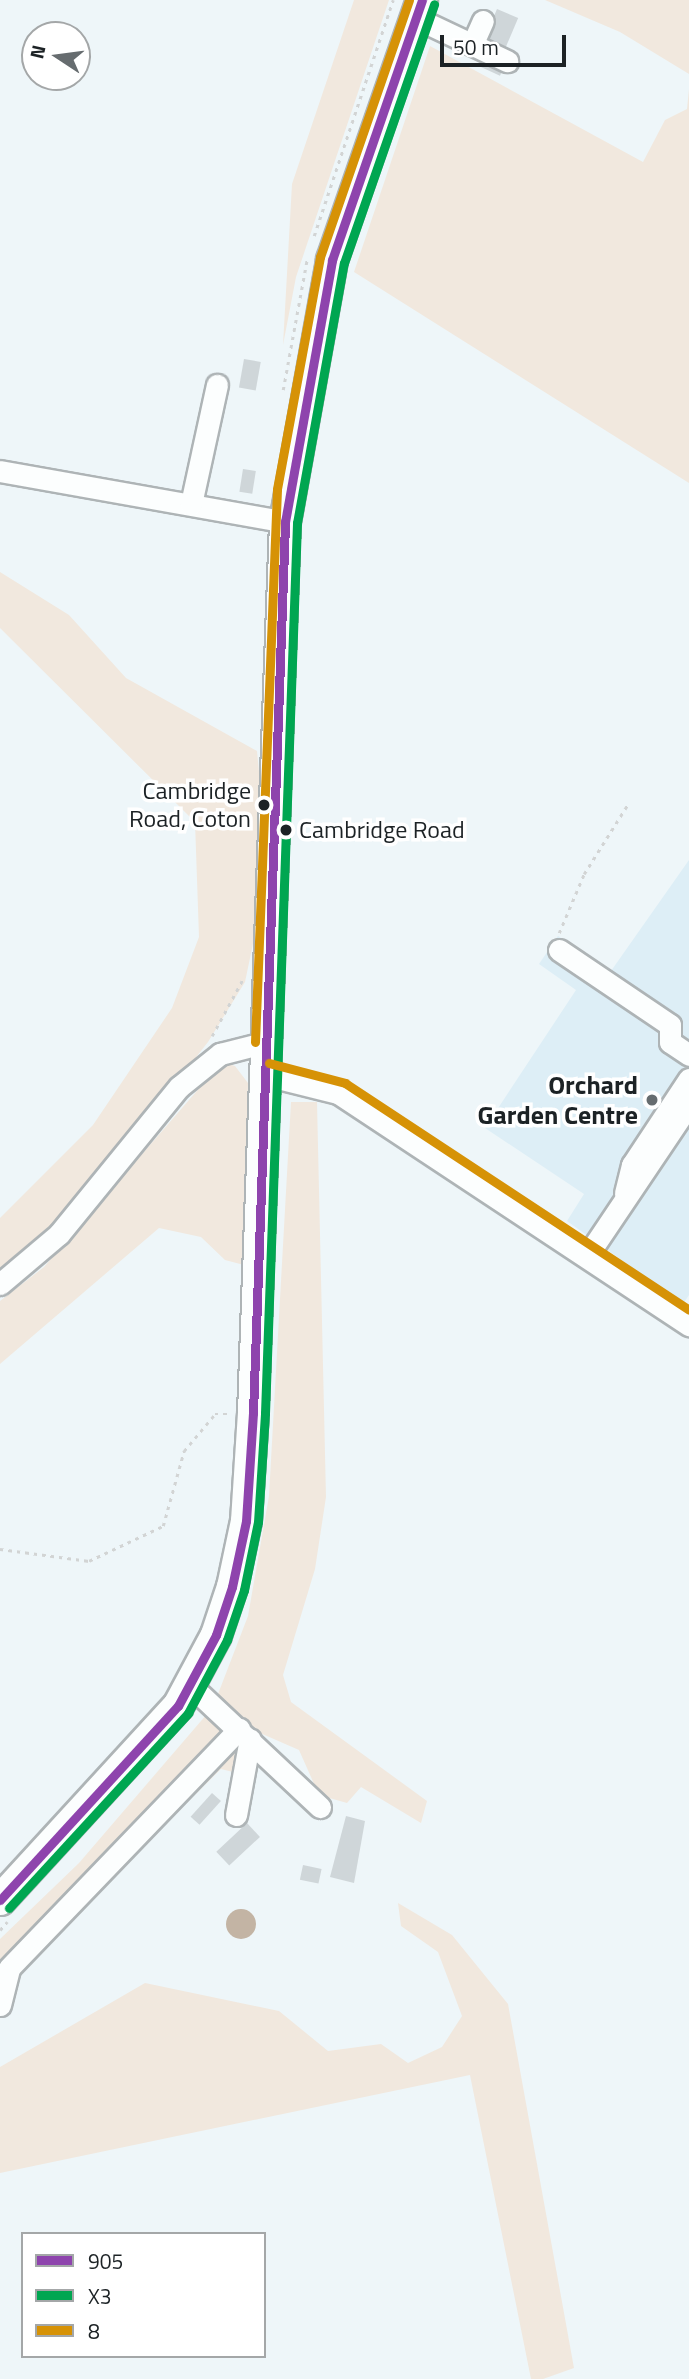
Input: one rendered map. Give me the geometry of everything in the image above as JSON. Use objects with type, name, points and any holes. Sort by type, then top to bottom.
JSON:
[{"type":"highway","points":[[7,1908],[145,1747],[191,1686],[232,1587],[246,1521],[253,1413],[285,522],[332,260],[419,9]]},
{"type":"street","points":[[419,9],[507,61]]},
{"type":"street","points":[[473,43],[483,21]]},
{"type":"street","points":[[191,504],[217,384]]},
{"type":"street","points":[[0,471],[285,522]]},
{"type":"street","points":[[559,950],[670,1025],[670,1042],[689,1055]]},
{"type":"street","points":[[0,1284],[59,1234],[179,1087],[220,1054],[267,1042]]},
{"type":"street","points":[[266,1075],[338,1093],[689,1325]]},
{"type":"street","points":[[622,1209],[632,1165],[689,1079]]},
{"type":"street","points":[[587,1256],[622,1209],[689,1104]]},
{"type":"street","points":[[622,1209],[634,1215],[689,1129]]},
{"type":"street","points":[[191,1686],[320,1807]]},
{"type":"street","points":[[236,1815],[245,1734]]},
{"type":"street","points":[[0,2006],[9,1968],[245,1734]]},
{"type":"path","points":[[559,950],[567,907],[628,804]]},
{"type":"path","points":[[209,1040],[250,963]]},
{"type":"path","points":[[0,1549],[89,1561],[163,1526],[184,1451],[215,1414],[253,1413]]},
{"type":"path","points":[[0,1930],[7,1908]]},
{"type":"shaded area","points":[[354,0],[389,0],[296,277],[283,345],[292,184]]},
{"type":"shaded area","points":[[545,0],[689,0],[689,74],[620,32]]},
{"type":"shaded area","points":[[430,46],[643,162],[665,120],[687,109],[689,89],[689,483],[354,272]]},
{"type":"shaded area","points":[[0,572],[69,615],[126,678],[257,751],[263,813],[260,910],[245,982],[208,1042],[102,1177],[0,1281],[0,1218],[93,1125],[172,1008],[199,937],[195,822],[0,628]]},
{"type":"shaded area","points":[[689,860],[689,1295],[683,1304],[567,1221],[584,1194],[485,1128],[576,990],[539,964],[558,936],[611,971]]},
{"type":"shaded area","points":[[222,1062],[235,1066],[248,1083],[244,1265],[225,1260],[201,1237],[159,1228],[0,1364],[0,1301],[44,1267]]},
{"type":"shaded area","points":[[291,1102],[317,1102],[326,1497],[315,1569],[283,1675],[291,1702],[427,1801],[421,1823],[361,1787],[347,1803],[319,1795],[299,1750],[260,1733],[241,1774],[221,1769],[0,1988],[0,1939],[79,1863],[213,1707],[248,1616],[269,1496]]},
{"type":"shaded area","points":[[398,1903],[452,1935],[508,2004],[574,2368],[543,2379],[531,2379],[470,2075],[0,2173],[0,2067],[145,1983],[279,2011],[328,2051],[381,2044],[408,2063],[442,2047],[462,2016],[438,1952],[401,1926]]},
{"type":"shaded area","points":[[241,1909],[252,1913],[256,1924],[252,1935],[241,1939],[230,1935],[226,1924],[230,1913]]},
{"type":"building","points":[[497,9],[518,18],[505,48],[484,39]]},
{"type":"building","points":[[486,56],[505,65],[500,76],[481,67]]},
{"type":"building","points":[[244,359],[261,362],[256,391],[239,388]]},
{"type":"building","points":[[243,469],[256,471],[252,494],[239,492]]},
{"type":"building","points":[[212,1793],[221,1801],[200,1825],[191,1817]]},
{"type":"building","points":[[346,1816],[365,1821],[354,1883],[330,1877]]},
{"type":"building","points":[[247,1823],[260,1837],[229,1866],[216,1852]]},
{"type":"building","points":[[303,1865],[322,1869],[318,1884],[300,1880]]},
{"type":"transit line","name":"8","points":[[255,1042],[277,489],[320,257],[409,0]]},
{"type":"transit line","name":"905","points":[[0,1900],[178,1706],[216,1635],[232,1587],[246,1521],[253,1413],[285,522],[332,260],[422,0]]},
{"type":"transit line","name":"X3","points":[[9,1908],[188,1713],[227,1640],[244,1590],[258,1522],[265,1413],[297,523],[344,263],[434,4]]},
{"type":"transit line","name":"8","points":[[269,1063],[345,1083],[689,1310]]},
{"type":"place","name":"Cambridge Road, Coton","points":[[264,805]]},
{"type":"place","name":"Cambridge Road","points":[[286,830]]},
{"type":"place","name":"Orchard Garden Centre","points":[[652,1100]]}]
